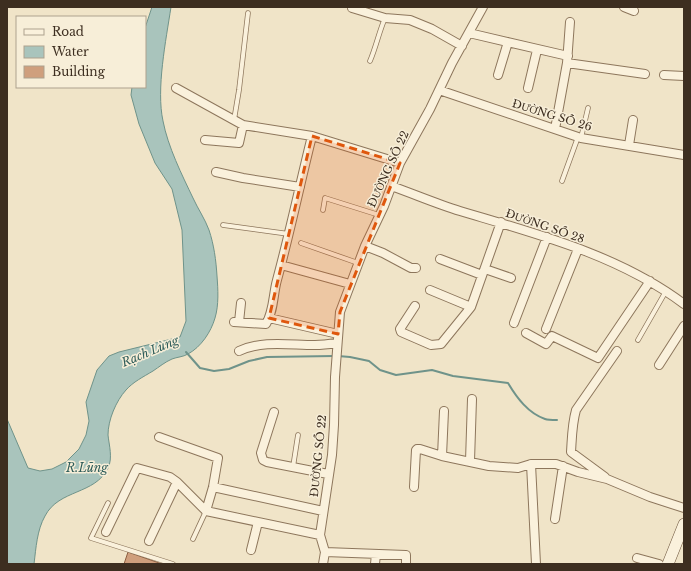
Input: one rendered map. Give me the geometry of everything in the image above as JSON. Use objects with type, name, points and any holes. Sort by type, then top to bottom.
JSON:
[{"type":"street","name":"ĐƯỜNG SỐ 22","points":[[323,564],[325,552],[320,535],[332,455],[335,377],[340,312],[358,263],[380,215],[400,163],[483,7]]},
{"type":"street","points":[[624,7],[634,11]]},
{"type":"street","points":[[352,8],[385,18],[410,20],[432,29],[462,46]]},
{"type":"street","points":[[555,128],[567,60],[570,22]]},
{"type":"street","points":[[469,33],[508,42],[567,60],[645,74]]},
{"type":"street","points":[[498,75],[508,42]]},
{"type":"street","points":[[528,88],[537,50]]},
{"type":"street","points":[[664,75],[684,76]]},
{"type":"street","points":[[176,88],[243,125],[312,136],[400,163]]},
{"type":"street","name":"ĐƯỜNG SỐ 26","points":[[439,90],[555,128],[580,138],[684,155]]},
{"type":"street","points":[[629,145],[633,120]]},
{"type":"street","points":[[205,140],[239,143],[243,125]]},
{"type":"street","points":[[241,303],[237,322],[266,324],[269,318],[312,136]]},
{"type":"street","points":[[216,172],[300,187]]},
{"type":"street","name":"ĐƯỜNG SỐ 28","points":[[391,186],[459,211],[501,222],[547,237],[608,261],[666,290],[684,304]]},
{"type":"street","points":[[415,306],[400,329],[401,332],[431,345],[438,346],[471,307],[501,222]]},
{"type":"street","points":[[514,323],[547,237]]},
{"type":"street","points":[[366,246],[383,252],[411,268],[416,268]]},
{"type":"street","points":[[546,329],[578,249]]},
{"type":"street","points":[[440,259],[483,272],[512,278]]},
{"type":"street","points":[[281,265],[350,284]]},
{"type":"street","points":[[526,333],[546,344],[552,336],[598,358],[650,281]]},
{"type":"street","points":[[430,290],[471,307]]},
{"type":"street","points":[[269,318],[338,334]]},
{"type":"street","points":[[659,365],[684,326]]},
{"type":"street","points":[[239,350],[249,346],[262,344],[337,346]]},
{"type":"street","points":[[608,479],[571,452],[572,433],[576,410],[617,351]]},
{"type":"street","points":[[470,461],[472,399]]},
{"type":"street","points":[[442,456],[444,411]]},
{"type":"street","points":[[274,412],[261,453],[262,459],[267,462],[328,474]]},
{"type":"street","points":[[159,437],[217,457],[218,460],[213,487],[206,511]]},
{"type":"street","points":[[414,487],[417,449],[489,466],[518,468],[531,464],[556,464],[578,472],[608,479],[650,497],[684,508]]},
{"type":"street","points":[[531,464],[536,564]]},
{"type":"street","points":[[555,519],[563,466]]},
{"type":"street","points":[[106,532],[137,468],[170,477],[206,511],[320,535]]},
{"type":"street","points":[[149,541],[177,482]]},
{"type":"street","points":[[213,487],[323,511]]},
{"type":"street","points":[[251,550],[258,522]]},
{"type":"street","points":[[668,564],[684,524]]},
{"type":"street","points":[[325,552],[406,555],[406,564]]},
{"type":"street","points":[[375,564],[376,554]]},
{"type":"street","points":[[637,558],[658,564]]},
{"type":"lane","points":[[234,120],[248,13]]},
{"type":"lane","points":[[370,61],[385,18]]},
{"type":"lane","points":[[562,180],[580,138],[588,108]]},
{"type":"lane","points":[[323,210],[325,198],[380,215]]},
{"type":"lane","points":[[223,225],[289,234]]},
{"type":"lane","points":[[301,243],[358,263]]},
{"type":"lane","points":[[638,340],[666,290]]},
{"type":"lane","points":[[293,467],[298,435]]},
{"type":"lane","points":[[108,502],[91,538],[173,564]]},
{"type":"lane","points":[[193,539],[206,511]]},
{"type":"highlighted area","points":[[312,136],[400,163],[340,312],[338,334],[269,318]]},
{"type":"water","name":"R.Lũng","points":[[152,7],[171,7],[162,64],[161,108],[165,131],[172,151],[184,180],[209,230],[212,241],[218,286],[218,302],[215,318],[205,339],[193,351],[167,362],[135,382],[126,390],[119,400],[111,417],[108,429],[110,460],[108,468],[102,477],[95,483],[68,496],[51,507],[40,527],[34,564],[7,564],[7,419],[28,468],[40,471],[52,469],[66,462],[79,449],[86,435],[89,421],[86,402],[97,370],[109,356],[119,352],[180,337],[186,321],[182,230],[172,189],[155,163],[139,124],[131,95],[132,88],[146,88],[146,25]]},
{"type":"building","points":[[128,552],[162,564],[124,564]]},
{"type":"waterway","points":[[186,352],[200,368],[214,371],[229,369],[249,361],[267,357],[334,356]]},
{"type":"waterway","points":[[338,356],[369,361],[380,370],[396,375],[432,370],[453,376],[508,383],[519,399],[533,413],[545,419],[557,420]]},
{"type":"water label","name":"Rạch Lùng","points":[[150,351]]}]
